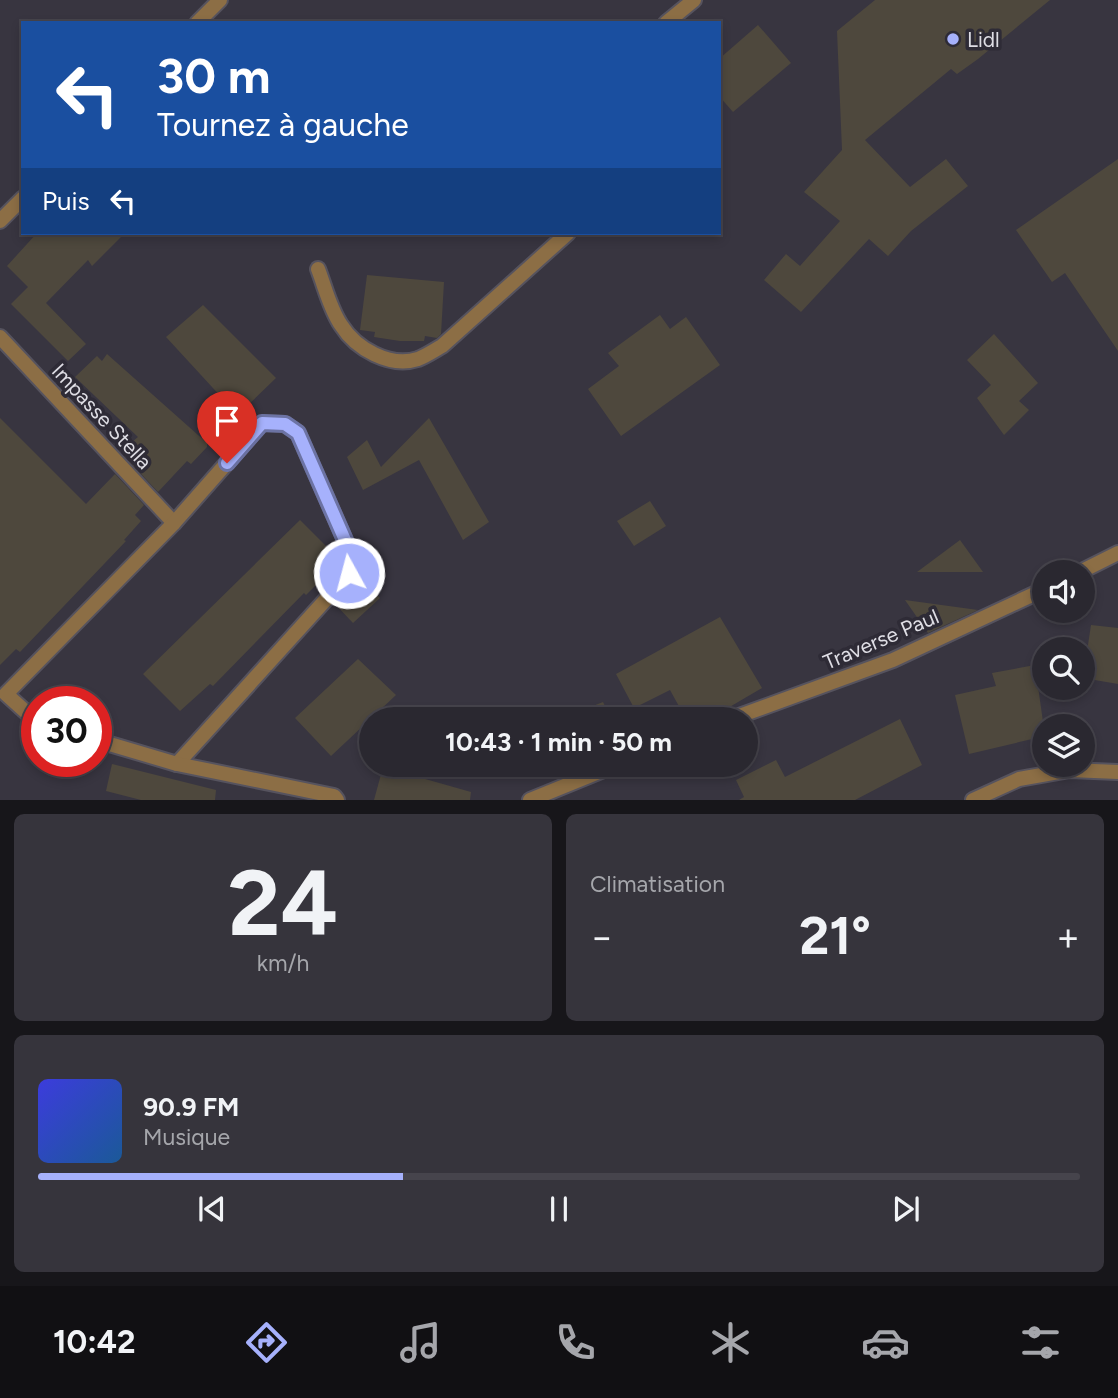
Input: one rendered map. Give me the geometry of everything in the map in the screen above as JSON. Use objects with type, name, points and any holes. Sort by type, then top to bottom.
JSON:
[{"type":"street","points":[[199,21],[220,0]]},
{"type":"street","points":[[668,21],[694,0]]},
{"type":"street","points":[[0,221],[21,200]]},
{"type":"street","points":[[317,269],[341,326],[357,342],[374,354],[396,362],[418,359],[442,346],[566,235]]},
{"type":"street","name":"Impasse Stella","points":[[0,337],[174,523]]},
{"type":"street","points":[[21,710],[3,696],[174,523],[262,423],[285,424],[298,433],[352,556],[349,573],[177,764]]},
{"type":"street","points":[[1095,565],[1118,554]]},
{"type":"street","name":"Traverse Paul","points":[[758,709],[892,660],[1032,595]]},
{"type":"street","points":[[112,745],[177,764],[334,796],[337,800]]},
{"type":"street","points":[[973,800],[1019,779],[1070,770],[1118,772]]},
{"type":"street","points":[[530,800],[587,777]]},
{"type":"building","points":[[875,0],[1050,0],[957,74],[951,69],[865,140],[910,187],[946,159],[968,186],[911,231],[888,256],[869,239],[801,312],[764,280],[786,254],[800,266],[840,221],[804,192],[842,150],[837,31]]},
{"type":"building","points":[[758,25],[791,63],[733,112],[721,98],[721,57]]},
{"type":"building","points":[[1118,159],[1118,351],[1065,273],[1052,282],[1016,230]]},
{"type":"building","points":[[35,235],[123,235],[92,266],[88,260],[46,303],[86,344],[68,361],[11,304],[28,287],[7,266]]},
{"type":"building","points":[[367,275],[444,282],[441,334],[437,338],[425,336],[424,341],[400,341],[374,337],[375,332],[360,330]]},
{"type":"building","points":[[203,305],[276,378],[243,410],[239,408],[235,412],[166,337]]},
{"type":"building","points":[[660,315],[670,329],[686,317],[720,365],[621,436],[588,389],[619,366],[608,353]]},
{"type":"building","points":[[994,334],[1038,383],[1019,401],[1029,410],[1004,435],[977,398],[991,385],[967,360]]},
{"type":"building","points":[[107,354],[207,443],[207,447],[191,464],[187,461],[158,492],[128,460],[139,449],[132,442],[138,437],[75,377],[97,356],[102,361]]},
{"type":"building","points":[[0,418],[86,504],[115,474],[144,505],[135,515],[141,521],[124,540],[126,541],[20,652],[16,649],[0,665]]},
{"type":"building","points":[[429,418],[489,522],[463,540],[419,460],[363,490],[347,457],[367,440],[381,467]]},
{"type":"building","points":[[650,501],[666,526],[634,546],[617,521]]},
{"type":"building","points":[[300,520],[341,561],[340,570],[321,590],[316,585],[306,595],[304,593],[213,686],[210,684],[180,711],[143,674]]},
{"type":"building","points":[[960,540],[983,572],[917,572]]},
{"type":"building","points":[[358,577],[380,598],[353,623],[335,604]]},
{"type":"building","points":[[905,600],[978,610],[928,633]]},
{"type":"building","points":[[720,617],[762,688],[730,707],[679,707],[670,690],[633,707],[616,674]]},
{"type":"building","points":[[1091,625],[1118,628],[1118,684],[1095,680],[1095,637],[1089,637]]},
{"type":"building","points":[[358,659],[396,695],[383,707],[359,707],[359,730],[331,756],[295,718]]},
{"type":"building","points":[[1032,666],[1032,700],[1040,700],[1042,714],[1032,714],[1032,739],[969,754],[955,695],[996,686],[992,673]]},
{"type":"building","points":[[603,702],[605,707],[590,707]]},
{"type":"building","points":[[900,719],[922,765],[855,800],[739,800],[744,797],[736,780],[742,777],[758,777],[758,769],[776,760],[785,777]]},
{"type":"building","points":[[112,764],[216,790],[215,800],[141,800],[106,791],[109,777],[112,777]]},
{"type":"building","points":[[380,777],[418,777],[471,792],[470,800],[374,800]]},
{"type":"place","name":"Lidl","points":[[953,39]]},
{"type":"route","points":[[227,463],[262,423],[285,424],[298,433],[352,556],[349,573]]}]
